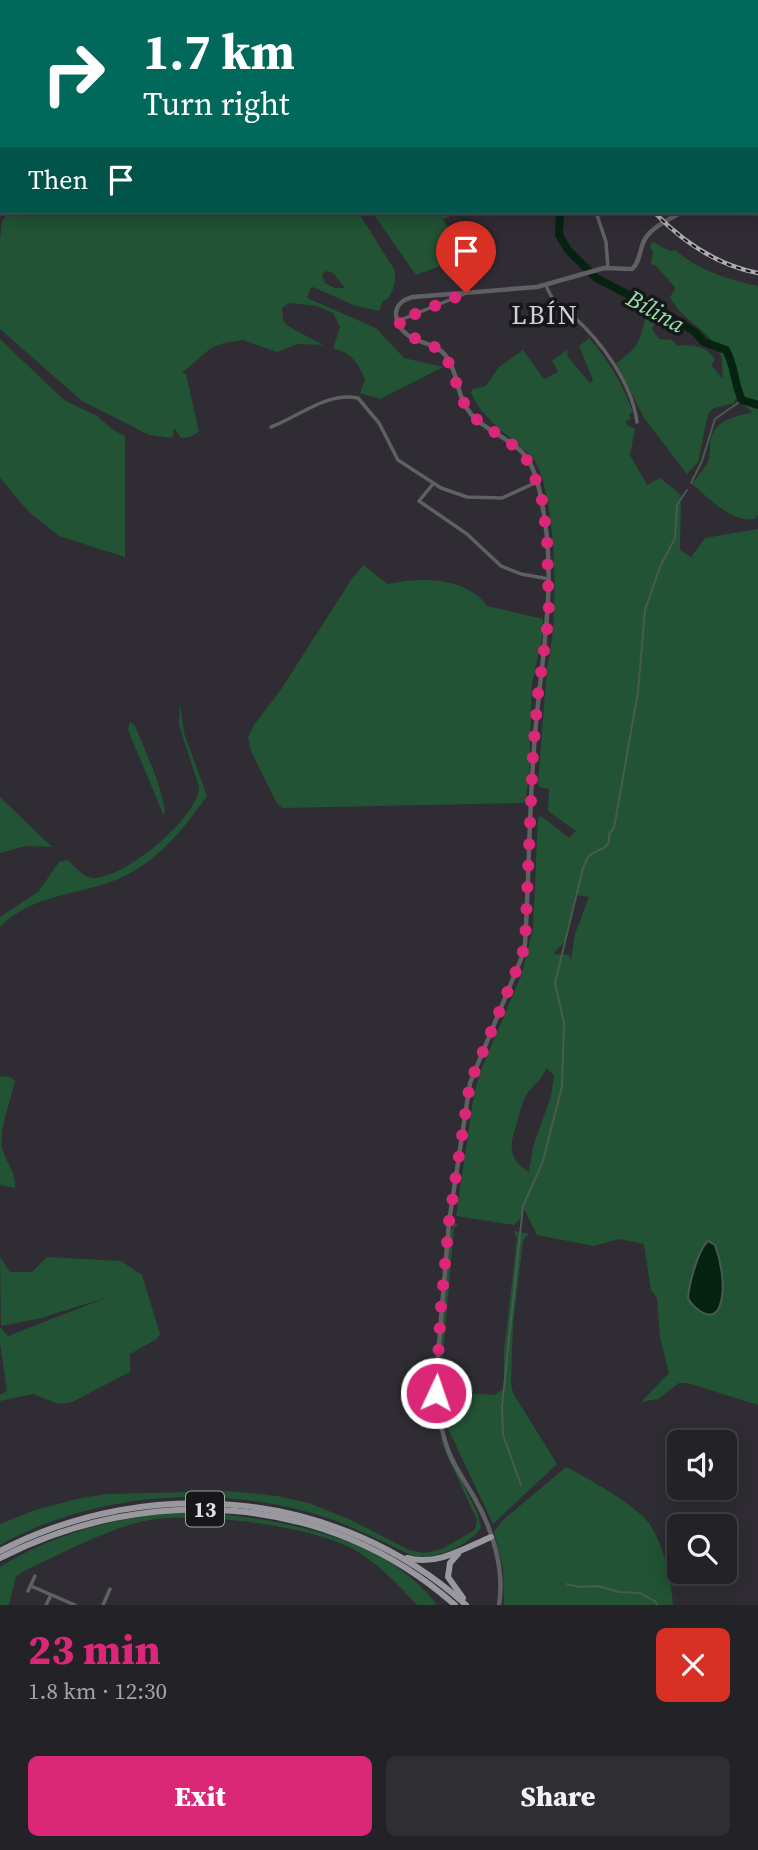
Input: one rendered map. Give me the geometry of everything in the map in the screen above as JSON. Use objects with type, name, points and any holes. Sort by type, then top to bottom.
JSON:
[{"type":"highway","name":"13","points":[[0,1551],[49,1529],[98,1513],[155,1504],[240,1504],[306,1517],[346,1530],[398,1556],[467,1605]]},
{"type":"highway","name":"13","points":[[0,1560],[87,1523],[175,1509],[239,1512],[285,1519],[324,1530],[369,1548],[420,1578],[455,1605]]},
{"type":"highway","points":[[398,1556],[422,1562],[430,1561],[491,1537]]},
{"type":"highway","points":[[464,1548],[450,1563],[449,1577],[467,1605]]},
{"type":"street","points":[[597,214],[606,242],[608,268]]},
{"type":"street","points":[[499,1605],[500,1574],[491,1537],[446,1444],[436,1393],[449,1222],[470,1083],[525,944],[533,753],[549,615],[547,537],[537,482],[529,461],[521,451],[472,416],[457,389],[446,356],[439,349],[410,336],[398,321],[396,307],[405,299],[546,285],[599,269],[632,269],[639,260],[647,236],[673,214]]},
{"type":"street","points":[[546,285],[551,300],[573,316],[601,344],[614,364],[636,410],[637,422]]},
{"type":"street","points":[[398,321],[466,293]]},
{"type":"street","points":[[539,324],[551,300]]},
{"type":"street","points":[[271,427],[329,398],[345,395],[358,398],[379,423],[398,460],[433,484],[452,493],[485,499],[509,496],[537,482]]},
{"type":"street","points":[[433,484],[419,501],[467,534],[501,566],[521,574],[549,579]]},
{"type":"street","points":[[28,1591],[35,1576]]},
{"type":"street","points":[[30,1586],[75,1605]]},
{"type":"street","points":[[103,1605],[110,1589]]},
{"type":"street","points":[[46,1605],[51,1595]]},
{"type":"shaded area","points":[[7,214],[359,214],[394,269],[395,281],[389,296],[383,301],[379,311],[356,306],[313,287],[307,298],[376,328],[404,358],[443,367],[380,399],[360,393],[365,379],[360,368],[345,352],[333,349],[340,327],[333,313],[317,306],[289,303],[282,308],[283,320],[288,326],[323,345],[298,344],[277,352],[243,340],[211,348],[182,373],[186,374],[199,432],[181,438],[174,428],[173,438],[149,435],[82,401],[0,329],[2,221]],"holes":[[[326,271],[333,273],[345,288],[335,288],[325,283],[322,274]]]},
{"type":"shaded area","points":[[373,214],[456,214],[443,219],[451,233],[457,231],[460,238],[451,242],[456,260],[416,275]]},
{"type":"shaded area","points":[[653,242],[670,251],[675,250],[714,273],[758,286],[758,515],[755,519],[729,513],[692,484],[707,463],[711,438],[718,426],[728,419],[752,412],[736,398],[734,403],[712,409],[708,414],[698,462],[687,474],[644,418],[616,363],[637,343],[646,315],[657,320],[652,329],[659,339],[672,340],[678,346],[689,345],[704,349],[712,355],[715,360],[711,365],[723,379],[722,358],[717,347],[681,313],[670,297],[674,286],[651,264],[653,252],[650,246]]},
{"type":"shaded area","points":[[589,338],[609,364],[625,392],[633,412],[629,414],[631,419],[626,421],[627,425],[635,429],[630,455],[647,485],[660,478],[681,495],[680,550],[691,557],[705,538],[758,529],[758,1405],[687,1383],[679,1383],[658,1399],[641,1402],[669,1373],[660,1338],[657,1298],[651,1290],[644,1244],[619,1239],[594,1246],[537,1235],[524,1209],[514,1225],[456,1216],[474,1094],[481,1070],[521,976],[533,929],[538,818],[544,818],[569,838],[576,831],[548,811],[549,789],[539,787],[538,783],[554,592],[552,529],[547,500],[533,458],[491,421],[479,408],[471,392],[486,386],[499,367],[523,350],[544,379],[558,372],[552,361],[567,350],[568,357],[590,383],[593,380],[579,346]],"holes":[[[575,895],[589,897],[575,934],[571,960],[569,955],[553,954],[566,940]],[[546,1068],[554,1075],[551,1096],[533,1147],[529,1172],[513,1155],[513,1136],[524,1100]],[[715,1245],[721,1264],[721,1304],[697,1311],[688,1298]]]},
{"type":"shaded area","points":[[0,339],[64,400],[97,416],[125,436],[125,557],[59,536],[29,512],[0,478]]},
{"type":"shaded area","points":[[364,565],[387,584],[427,580],[455,584],[478,596],[487,606],[543,619],[543,633],[532,684],[529,779],[523,803],[282,808],[276,802],[251,751],[248,738],[253,726],[280,691],[353,577]]},
{"type":"shaded area","points":[[180,703],[184,733],[207,796],[188,822],[154,857],[128,874],[98,886],[39,902],[12,916],[0,927],[0,917],[38,892],[59,862],[68,860],[89,877],[106,876],[122,869],[157,845],[186,814],[199,787],[179,725]]},
{"type":"shaded area","points":[[130,722],[135,726],[154,772],[163,798],[164,816],[128,730]]},
{"type":"shaded area","points":[[0,797],[52,847],[26,846],[0,853]]},
{"type":"shaded area","points":[[0,1076],[11,1077],[15,1081],[4,1122],[2,1146],[14,1177],[15,1188],[0,1185]]},
{"type":"shaded area","points":[[454,1223],[458,1224],[454,1228],[442,1365],[444,1386],[449,1392],[494,1395],[504,1389],[504,1351],[517,1238],[514,1231],[529,1234],[523,1240],[513,1325],[511,1383],[513,1393],[557,1464],[493,1524],[444,1420],[439,1393],[450,1234]]},
{"type":"shaded area","points":[[708,1241],[715,1245],[723,1283],[720,1305],[713,1314],[704,1313],[694,1307],[688,1298],[692,1276]]},
{"type":"shaded area","points":[[0,1257],[10,1272],[32,1272],[47,1257],[121,1261],[142,1275],[160,1334],[157,1339],[130,1354],[130,1372],[72,1402],[58,1404],[33,1394],[0,1401],[0,1395],[7,1391],[0,1327],[8,1336],[108,1297],[41,1318],[1,1326]]},
{"type":"shaded area","points":[[441,1442],[478,1514],[481,1528],[467,1541],[440,1554],[411,1555],[333,1520],[293,1508],[207,1497],[121,1503],[38,1527],[0,1545],[0,1524],[35,1510],[81,1498],[107,1494],[229,1491],[277,1496],[309,1503],[351,1520],[409,1550],[424,1553],[442,1549],[475,1530],[477,1520]]},
{"type":"shaded area","points":[[566,1467],[624,1501],[645,1518],[660,1545],[667,1568],[667,1584],[671,1585],[673,1605],[504,1605],[503,1568],[494,1532],[503,1520]]},
{"type":"shaded area","points":[[186,1512],[252,1518],[323,1533],[388,1561],[415,1581],[437,1605],[417,1605],[371,1561],[333,1540],[248,1522],[188,1518],[140,1522],[69,1549],[16,1576],[9,1605],[0,1605],[0,1567],[43,1544],[114,1522]]},
{"type":"waterway","name":"Bílina","points":[[560,214],[559,235],[568,250],[596,278],[670,316],[695,332],[704,342],[726,350],[742,400],[758,405]]},
{"type":"waterway","points":[[691,483],[702,461],[715,419],[742,400]]},
{"type":"waterway","points":[[521,1485],[503,1435],[502,1406],[523,1206],[543,1161],[562,1086],[564,1023],[555,983],[586,860],[606,846],[609,834],[614,828],[638,692],[645,610],[660,567],[675,538],[677,505],[687,490]]},
{"type":"waterway","points":[[567,1584],[640,1593],[657,1605]]},
{"type":"railway","points":[[656,214],[701,251],[728,264],[758,273]]},
{"type":"district","name":"LBÍN","points":[[545,315]]},
{"type":"route","points":[[436,1393],[449,1222],[470,1083],[525,944],[533,753],[549,615],[547,537],[542,500],[529,461],[514,445],[472,416],[457,389],[446,356],[439,349],[410,336],[398,321],[466,293]]}]
